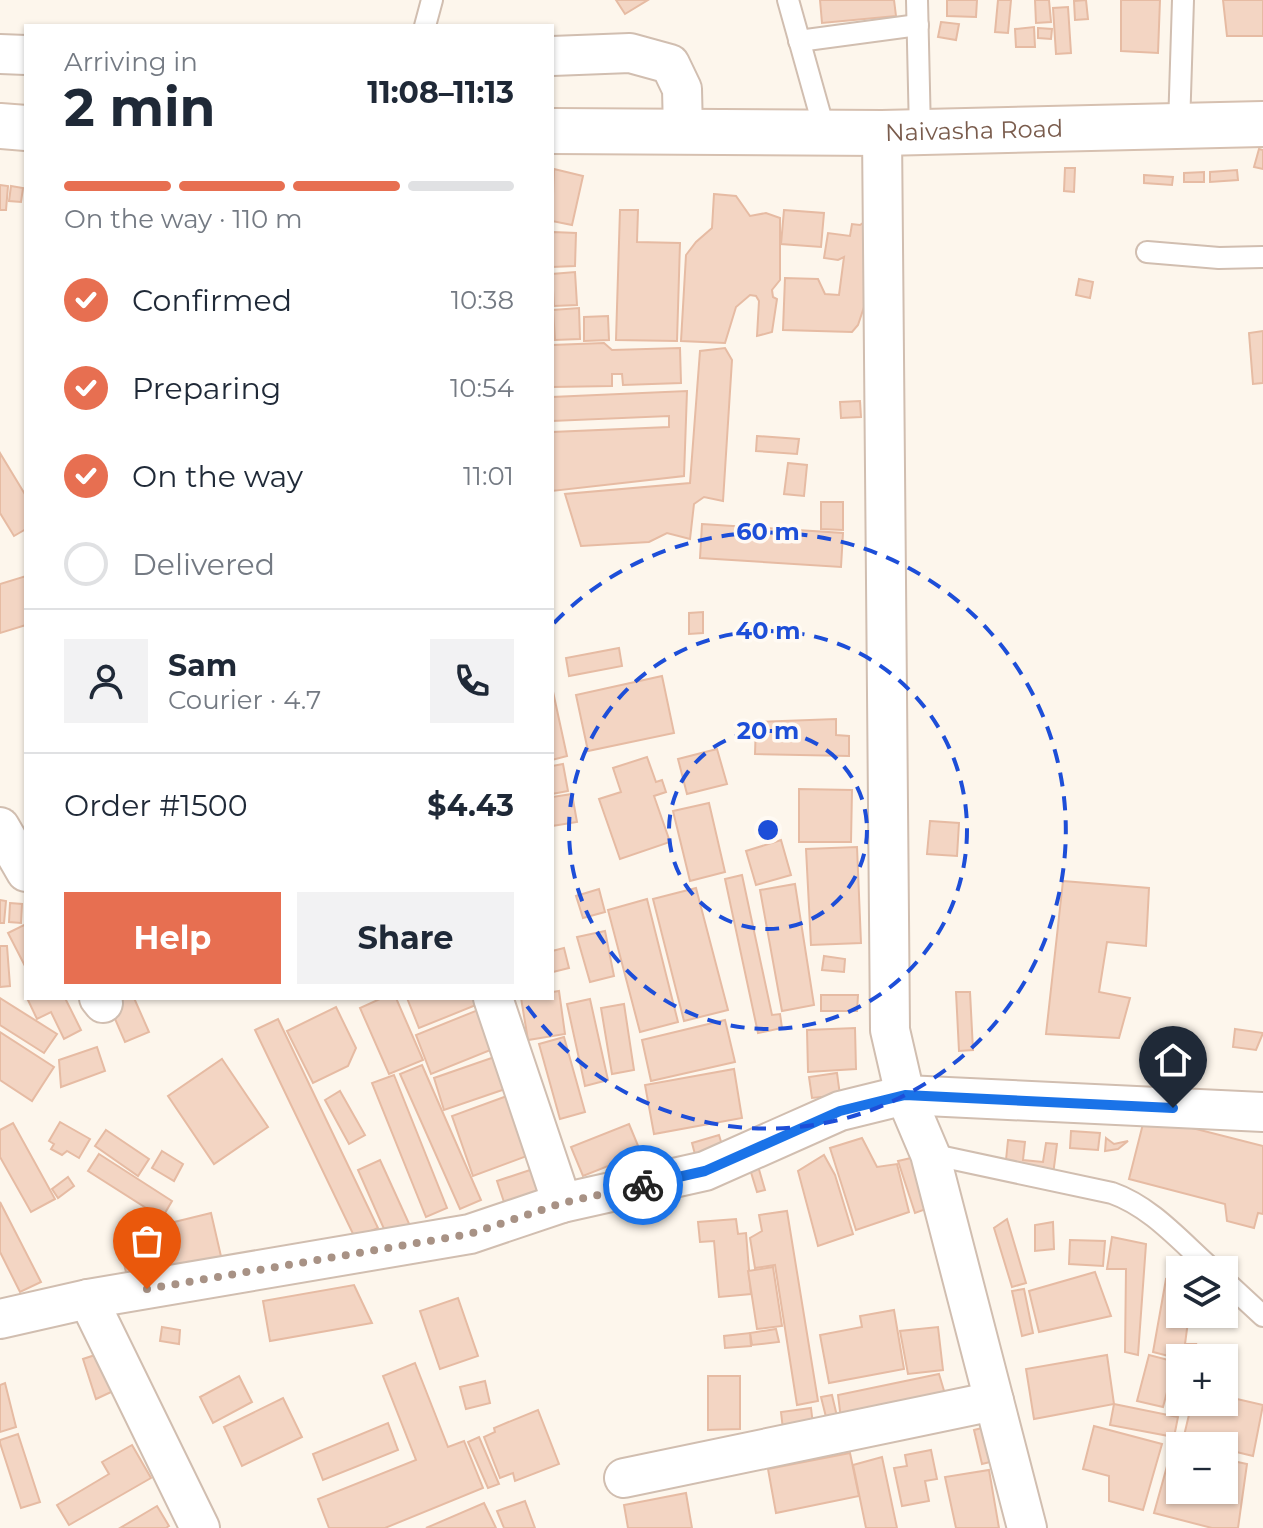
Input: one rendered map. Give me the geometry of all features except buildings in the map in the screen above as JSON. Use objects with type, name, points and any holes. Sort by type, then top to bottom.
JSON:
[{"type":"main road","name":"Naivasha Road","points":[[554,131],[901,132],[1263,124]]},
{"type":"main road","points":[[0,126],[24,128]]},
{"type":"street","points":[[554,56],[630,53],[670,64],[682,89],[683,131]]},
{"type":"street","points":[[0,54],[24,55]]},
{"type":"street","points":[[901,132],[890,1030],[905,1095],[930,1154],[1027,1528]]},
{"type":"street","points":[[0,827],[24,869]]},
{"type":"street","points":[[494,1000],[562,1203]]},
{"type":"street","points":[[0,1319],[88,1299],[470,1234],[562,1203],[705,1171],[840,1111],[905,1095],[1263,1112]]},
{"type":"street","points":[[88,1299],[200,1528]]},
{"type":"street","points":[[624,1478],[994,1401]]},
{"type":"lane","points":[[426,24],[432,0]]},
{"type":"lane","points":[[788,0],[825,132]]},
{"type":"lane","points":[[901,132],[918,25],[917,0]]},
{"type":"lane","points":[[1179,127],[1183,0]]},
{"type":"lane","points":[[799,41],[918,25]]},
{"type":"lane","points":[[1147,252],[1219,258],[1263,257]]},
{"type":"lane","points":[[930,1154],[1112,1193],[1131,1200],[1197,1256]]},
{"type":"lane","points":[[1238,1293],[1263,1316]]},
{"type":"way so far","points":[[147,1289],[470,1234],[562,1203],[643,1185]]},
{"type":"route","points":[[643,1185],[705,1171],[840,1111],[905,1095],[1173,1108]]}]
